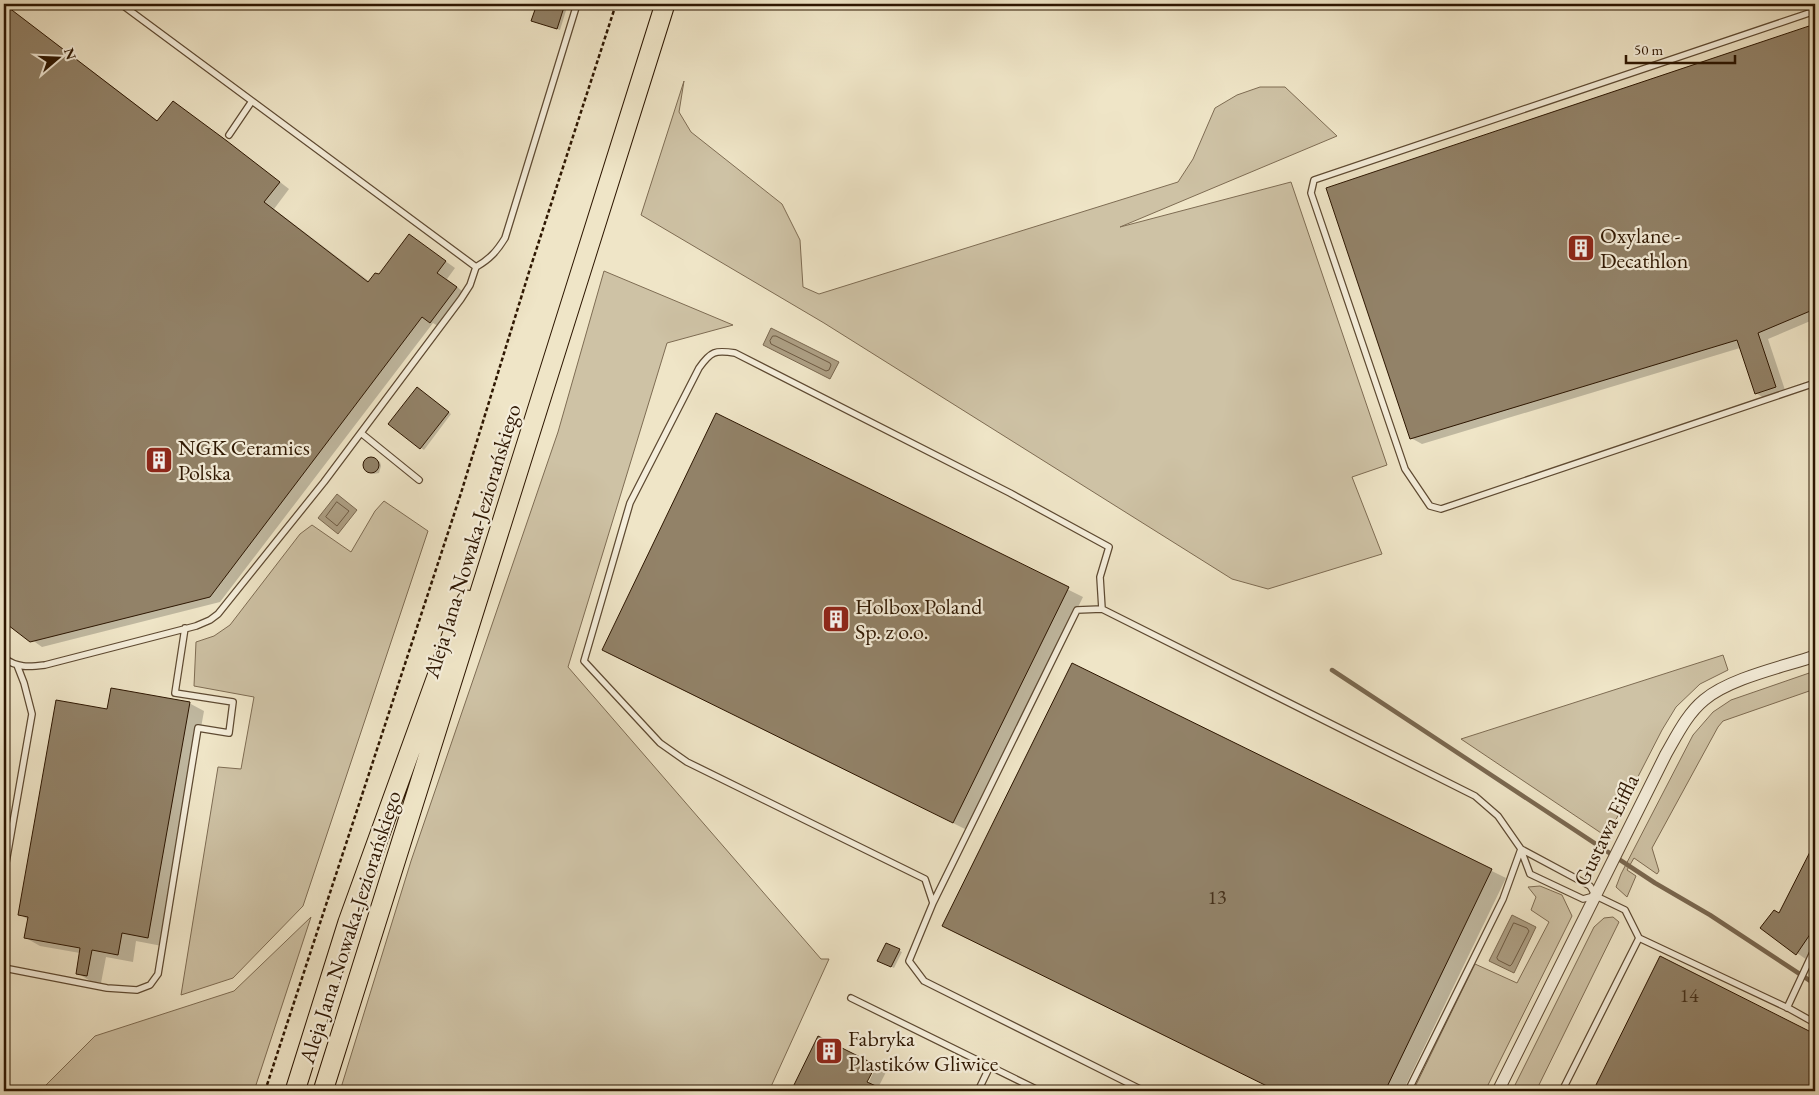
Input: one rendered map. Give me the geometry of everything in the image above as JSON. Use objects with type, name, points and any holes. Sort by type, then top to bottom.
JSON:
[{"type":"main road","name":"Aleja Jana Nowaka-Jeziorańskiego","points":[[323,1091],[666,4]]},
{"type":"main road","points":[[295,1091],[348,922],[452,634],[504,517]]},
{"type":"street","name":"Gustawa Eiffla","points":[[1498,1091],[1670,746],[1691,713],[1703,700],[1725,687],[1815,656]]},
{"type":"lane","points":[[121,4],[476,266]]},
{"type":"lane","points":[[4,658],[17,666],[45,665],[185,628],[210,620],[218,614],[297,517],[461,299],[470,285],[476,266],[489,260],[498,250],[505,238],[577,4]]},
{"type":"lane","points":[[1815,11],[1314,180],[1311,193],[1405,469],[1430,506],[1441,509],[1815,383]]},
{"type":"lane","points":[[229,135],[252,101]]},
{"type":"lane","points":[[933,903],[925,879],[687,762],[660,743],[584,661],[630,503],[699,368],[708,356],[719,350],[735,353],[1010,493],[1109,547],[1100,577],[1102,609]]},
{"type":"lane","points":[[361,433],[419,480]]},
{"type":"lane","points":[[1144,1091],[924,981],[909,961],[933,903],[1077,610],[1102,609],[1474,796],[1498,816],[1521,849],[1530,874],[1583,899],[1596,896]]},
{"type":"lane","points":[[4,968],[107,988],[137,990],[150,985],[158,974],[198,728],[229,733],[233,702],[174,692],[185,628]]},
{"type":"lane","points":[[4,874],[32,714],[27,691],[17,666]]},
{"type":"lane","points":[[1521,849],[1590,886],[1596,896],[1625,910],[1640,938],[1815,1023]]},
{"type":"lane","points":[[1408,1091],[1503,899],[1521,849]]},
{"type":"lane","points":[[1562,1091],[1640,938]]},
{"type":"lane","points":[[1787,1008],[1815,948]]},
{"type":"lane","points":[[851,998],[1040,1091]]},
{"type":"lane","points":[[978,1091],[990,1066]]},
{"type":"path","points":[[265,1091],[462,493],[529,272],[616,4]]},
{"type":"shaded area","points":[[684,81],[679,112],[691,132],[782,204],[800,240],[803,287],[819,294],[1178,182],[1193,159],[1215,108],[1237,95],[1260,87],[1285,87],[1337,136],[1120,227],[1291,182],[1387,465],[1352,477],[1382,554],[1268,589],[1232,579],[824,323],[641,215]]},
{"type":"shaded area","points":[[604,271],[733,325],[667,343],[568,667],[821,959],[829,959],[769,1091],[340,1091],[411,861],[558,432]]},
{"type":"shaded area","points":[[384,501],[428,531],[303,906],[233,978],[181,995],[218,767],[241,769],[254,697],[194,686],[196,642],[214,636],[230,625],[300,534],[312,525],[351,552],[375,511]]},
{"type":"shaded area","points":[[1723,655],[1728,670],[1700,684],[1676,707],[1662,730],[1607,837],[1461,739]]},
{"type":"shaded area","points":[[1815,671],[1815,689],[1723,721],[1718,727],[1652,848],[1659,871],[1657,874],[1634,858],[1627,870],[1636,876],[1627,897],[1616,887],[1621,874],[1693,735],[1713,712],[1731,700]]},
{"type":"shaded area","points":[[1540,886],[1562,895],[1572,916],[1485,1091],[1413,1091],[1475,964],[1517,983],[1549,922],[1531,910],[1536,897],[1528,887]]},
{"type":"shaded area","points":[[311,917],[254,1091],[40,1091],[95,1036],[234,991]]},
{"type":"shaded area","points":[[1613,917],[1619,922],[1536,1091],[1512,1091],[1594,927],[1604,918]]},
{"type":"water","points":[[771,328],[839,362],[830,379],[763,345]]},
{"type":"water","points":[[337,494],[357,510],[338,534],[318,518]]},
{"type":"water","points":[[1512,915],[1536,927],[1514,973],[1489,961]]},
{"type":"building","name":"NGK Ceramics Polska","points":[[4,4],[157,121],[173,101],[227,141],[280,182],[264,202],[368,282],[375,273],[379,274],[409,234],[446,261],[437,273],[457,287],[430,323],[422,317],[210,597],[30,642],[4,622]]},
{"type":"building","points":[[537,4],[565,4],[557,29],[531,21]]},
{"type":"building","name":"Oxylane - Decathlon","points":[[1815,24],[1815,309],[1758,333],[1776,387],[1755,394],[1737,340],[1410,439],[1326,188]]},
{"type":"building","points":[[417,387],[449,412],[420,449],[388,424]]},
{"type":"building","name":"Holbox Poland Sp. z o.o.","points":[[716,413],[1069,587],[953,823],[602,650]]},
{"type":"building","points":[[368,457],[374,457],[379,462],[377,471],[368,473],[363,468],[363,462]]},
{"type":"building","points":[[1072,663],[1492,869],[1385,1091],[1277,1091],[942,926]]},
{"type":"building","points":[[111,688],[190,702],[148,938],[122,933],[118,955],[92,950],[87,976],[76,974],[80,948],[24,938],[28,917],[18,915],[56,700],[107,709]]},
{"type":"building","points":[[1815,842],[1815,927],[1796,955],[1760,928],[1774,910],[1779,913]]},
{"type":"building","points":[[886,943],[900,949],[891,967],[877,961]]},
{"type":"building","points":[[1660,956],[1815,1034],[1815,1091],[1593,1091]]},
{"type":"building","name":"Fabryka Plastików Gliwice","points":[[818,1036],[876,1065],[867,1082],[887,1091],[791,1091]]},
{"type":"waterway","points":[[1332,670],[1655,883],[1710,915],[1815,984]]},
{"type":"place","name":"Oxylane - Decathlon","points":[[1581,248]]},
{"type":"place","name":"NGK Ceramics Polska","points":[[159,460]]},
{"type":"place","name":"Holbox Poland Sp. z o.o.","points":[[836,619]]},
{"type":"place","name":"Fabryka Plastików Gliwice","points":[[829,1051]]}]
